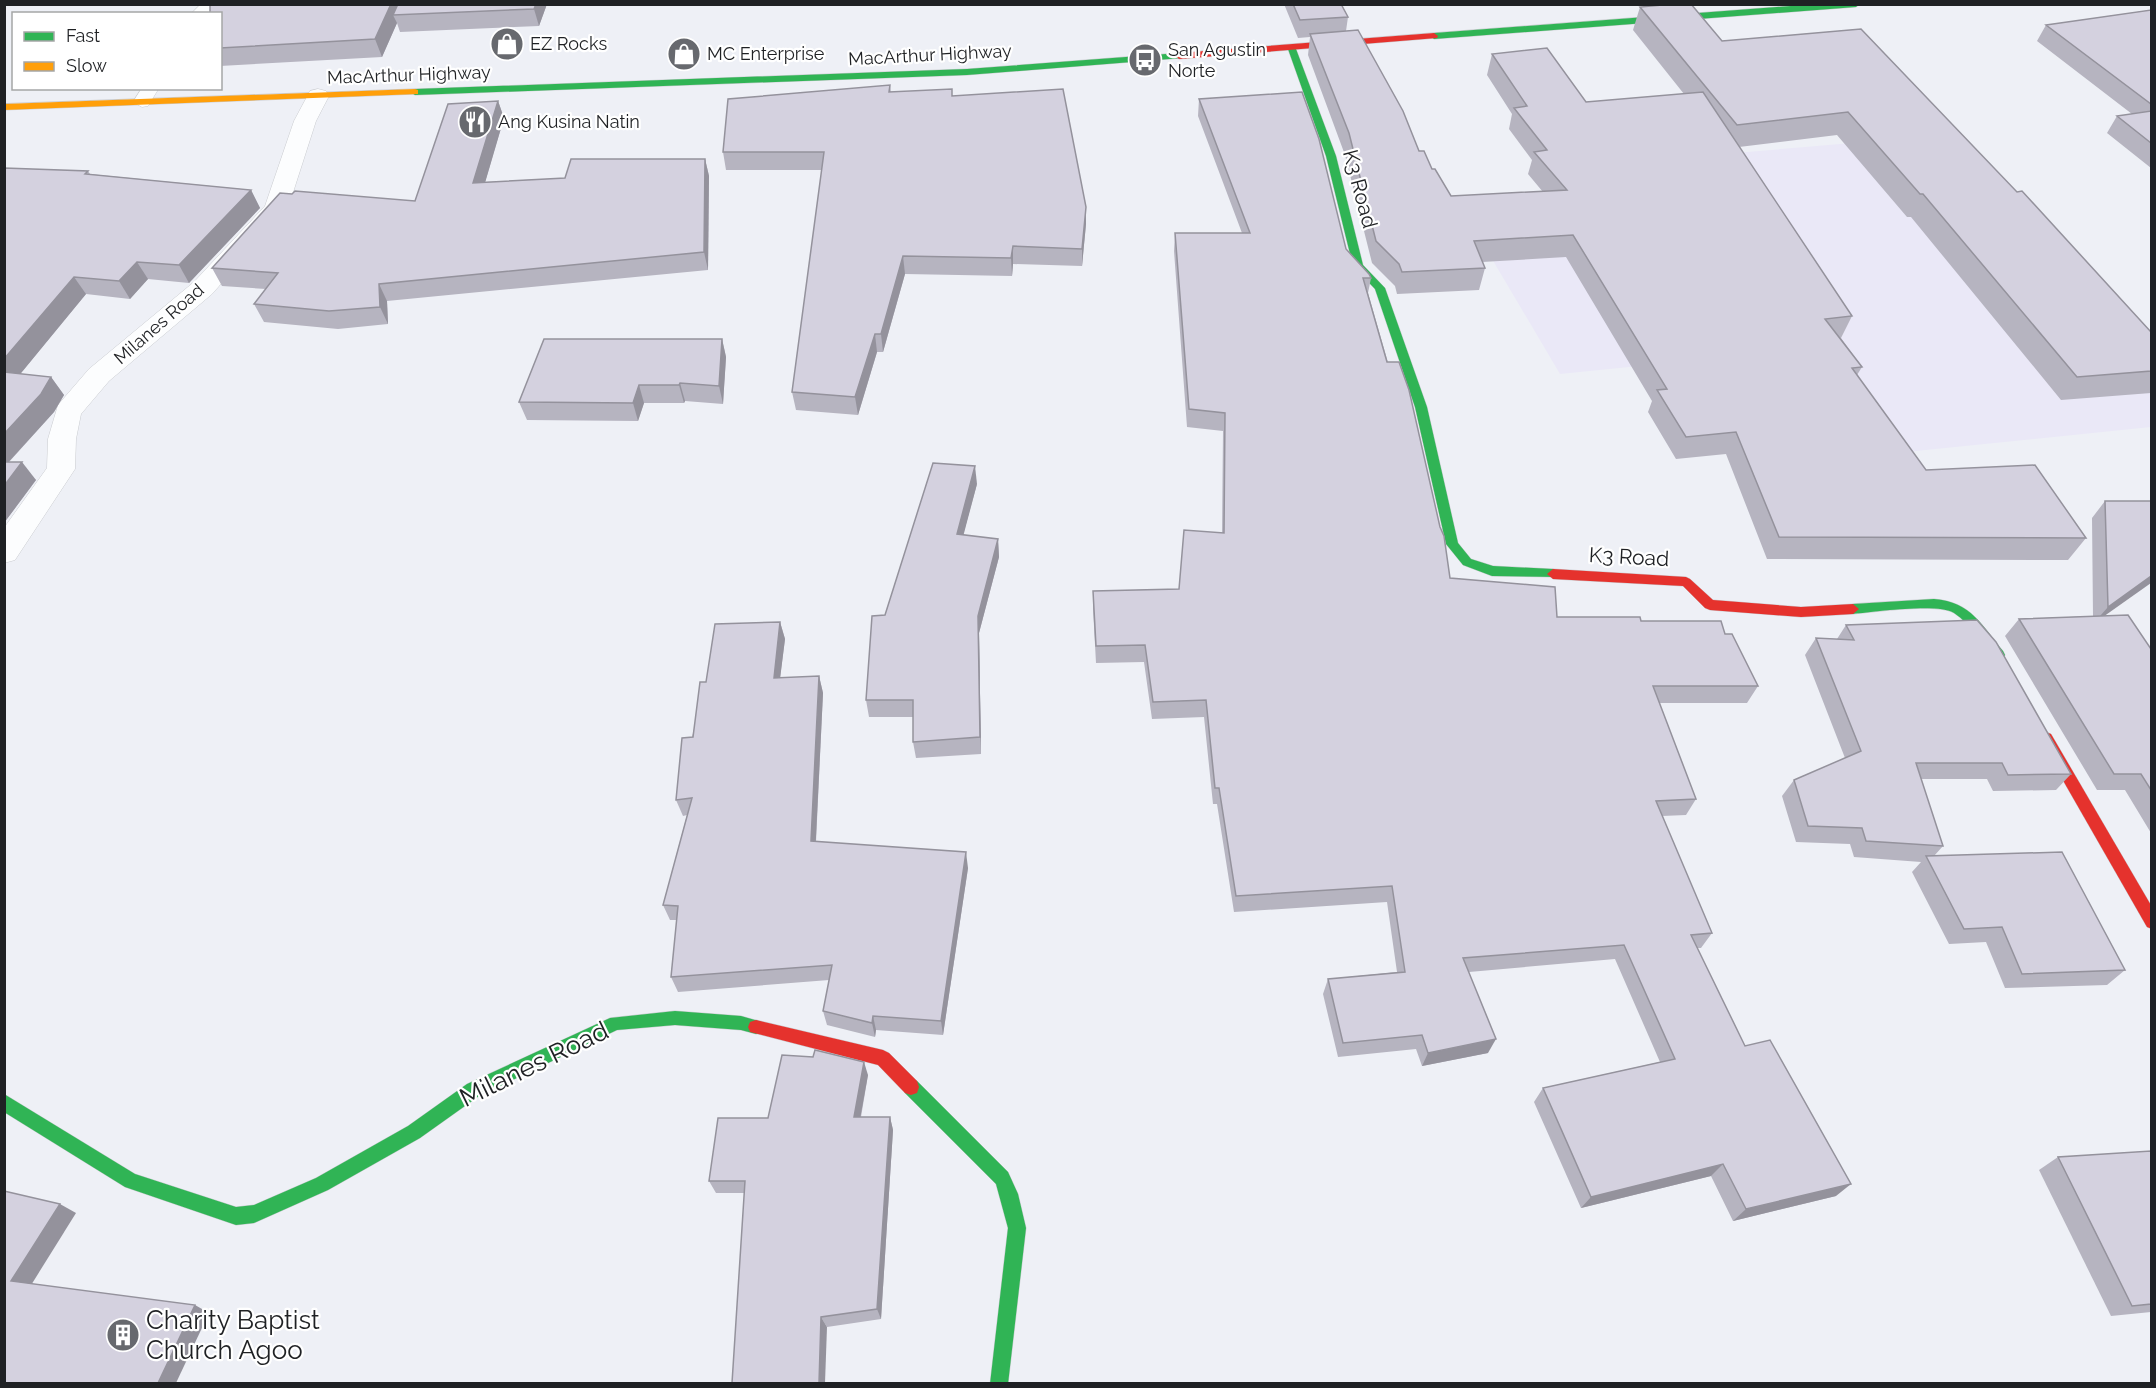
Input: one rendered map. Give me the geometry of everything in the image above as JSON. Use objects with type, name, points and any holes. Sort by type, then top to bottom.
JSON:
[{"type":"main road","name":"MacArthur Highway","points":[[4,107],[146,95],[318,96],[967,72],[1292,49],[1856,4]]},
{"type":"main road","name":"K3 Road","points":[[1292,49],[1331,156],[1358,266],[1380,288],[1421,407],[1452,544],[1467,562],[1492,571],[1686,582],[1692,584],[1703,603],[1710,605],[1801,612],[1937,605],[1954,608],[1965,615],[1995,649],[2006,669]]},
{"type":"main road","points":[[2041,730],[2151,922]]},
{"type":"main road","name":"Milanes Road","points":[[4,1102],[131,1182],[236,1216],[254,1214],[322,1184],[414,1132],[472,1090],[616,1023],[675,1018],[741,1023],[883,1058],[1002,1178],[1009,1194],[1017,1228],[999,1383]]},
{"type":"street","name":"Milanes Road","points":[[4,552],[61,469],[62,439],[68,412],[99,375],[203,288],[276,208],[306,121],[318,96]]},
{"type":"shaded area","points":[[1947,135],[2151,362],[2151,427],[1906,452],[1828,347],[1560,374],[1466,215],[1700,156]]},
{"type":"building","points":[[210,4],[391,4],[375,39],[222,48],[222,12],[210,12]]},
{"type":"building","points":[[398,4],[536,4],[534,9],[393,15]]},
{"type":"building","points":[[1293,4],[1341,4],[1348,17],[1300,20]]},
{"type":"building","points":[[1691,4],[1722,41],[1861,29],[2017,192],[2022,191],[2151,332],[2151,371],[2077,377],[1923,194],[1920,194],[1848,112],[1737,125],[1640,7]]},
{"type":"building","points":[[2151,10],[2151,104],[2046,25]]},
{"type":"building","points":[[1358,30],[1403,111],[1419,151],[1424,151],[1432,169],[1435,169],[1451,196],[1567,190],[1534,152],[1547,150],[1514,108],[1527,106],[1492,54],[1547,48],[1586,102],[1703,92],[1852,316],[1825,319],[1862,367],[1852,368],[1926,470],[2035,465],[2086,538],[1779,537],[1736,432],[1686,437],[1657,390],[1667,389],[1573,235],[1474,241],[1485,268],[1402,272],[1399,264],[1376,241],[1349,133],[1310,34]]},
{"type":"building","points":[[890,85],[889,92],[952,89],[952,96],[1063,89],[1086,207],[1082,249],[1013,246],[1011,258],[903,256],[881,334],[875,334],[855,397],[792,392],[824,152],[723,152],[728,99]]},
{"type":"building","points":[[1302,92],[1319,139],[1346,249],[1371,278],[1363,278],[1387,362],[1399,362],[1409,390],[1444,536],[1450,578],[1555,587],[1557,617],[1640,617],[1641,621],[1721,621],[1725,634],[1732,634],[1758,686],[1653,686],[1696,799],[1656,801],[1712,933],[1691,935],[1745,1046],[1770,1040],[1851,1184],[1746,1209],[1723,1164],[1591,1197],[1543,1088],[1675,1059],[1624,945],[1463,958],[1496,1039],[1428,1053],[1422,1035],[1343,1043],[1328,979],[1405,972],[1392,886],[1236,896],[1219,788],[1215,788],[1206,700],[1153,702],[1145,645],[1096,646],[1093,591],[1179,589],[1184,530],[1224,533],[1225,413],[1189,409],[1175,233],[1250,233],[1199,99]]},
{"type":"building","points":[[498,101],[473,183],[565,178],[571,159],[705,159],[704,252],[379,284],[380,307],[329,311],[254,304],[278,273],[212,268],[280,193],[292,194],[295,191],[415,201],[448,104]]},
{"type":"building","points":[[2151,111],[2151,143],[2117,116]]},
{"type":"building","points":[[4,168],[88,171],[85,174],[251,190],[179,265],[137,262],[119,281],[74,277],[4,359]]},
{"type":"building","points":[[544,339],[722,339],[719,386],[680,383],[679,385],[639,385],[633,403],[519,402]]},
{"type":"building","points":[[4,372],[51,377],[41,394],[4,434]]},
{"type":"building","points":[[4,462],[22,462],[4,486]]},
{"type":"building","points":[[933,463],[975,466],[957,534],[998,539],[978,616],[980,737],[913,742],[913,700],[866,700],[872,616],[885,615]]},
{"type":"building","points":[[2105,501],[2151,501],[2151,576],[2108,607]]},
{"type":"building","points":[[2128,615],[2151,649],[2151,790],[2141,774],[2114,774],[2019,619]]},
{"type":"building","points":[[1977,620],[1996,642],[2071,774],[2008,775],[2002,763],[1916,763],[1943,846],[1866,841],[1862,828],[1808,826],[1794,780],[1861,751],[1816,638],[1854,640],[1846,625]]},
{"type":"building","points":[[780,622],[774,678],[819,676],[811,841],[966,852],[941,1021],[873,1016],[872,1023],[823,1011],[832,965],[671,977],[678,906],[663,905],[692,798],[676,800],[682,738],[693,737],[700,682],[706,682],[715,624]]},
{"type":"building","points":[[2062,852],[2125,970],[2022,974],[2002,927],[1964,929],[1926,856]]},
{"type":"building","points":[[815,1050],[864,1062],[854,1117],[890,1117],[877,1309],[821,1317],[819,1383],[732,1383],[745,1181],[709,1181],[718,1118],[768,1118],[782,1055],[813,1057]]},
{"type":"building","points":[[2151,1151],[2151,1304],[2132,1306],[2058,1157]]},
{"type":"building","points":[[4,1191],[60,1204],[11,1281],[195,1305],[158,1383],[4,1383]]},
{"type":"traffic: fast","points":[[1434,36],[1856,4]]},
{"type":"traffic: fast","points":[[1292,49],[1331,156],[1358,266],[1380,288],[1421,407],[1452,544],[1467,562],[1492,571],[1553,574]]},
{"type":"traffic: fast","points":[[415,92],[967,72],[1179,56]]},
{"type":"traffic: fast","points":[[1853,609],[1920,604],[1954,607],[1973,622],[1998,655]]},
{"type":"traffic: fast","points":[[4,1102],[131,1181],[236,1216],[254,1214],[322,1184],[414,1132],[473,1090],[616,1023],[675,1018],[741,1023],[756,1027]]},
{"type":"traffic: fast","points":[[911,1087],[1002,1178],[1009,1194],[1017,1228],[999,1384]]},
{"type":"traffic: slow","points":[[4,107],[415,92]]},
{"type":"traffic: jam","points":[[1179,56],[1434,36]]},
{"type":"traffic: jam","points":[[1553,574],[1686,582],[1710,605],[1801,612],[1853,609]]},
{"type":"traffic: jam","points":[[2046,738],[2152,922]]},
{"type":"traffic: jam","points":[[756,1027],[883,1058],[911,1087]]},
{"type":"place","name":"EZ Rocks","points":[[507,44]]},
{"type":"place","name":"MC Enterprise","points":[[684,54]]},
{"type":"place","name":"San Agustin Norte","points":[[1145,60]]},
{"type":"place","name":"Ang Kusina Natin","points":[[475,122]]},
{"type":"place","name":"Charity Baptist Church Agoo","points":[[123,1335]]}]
